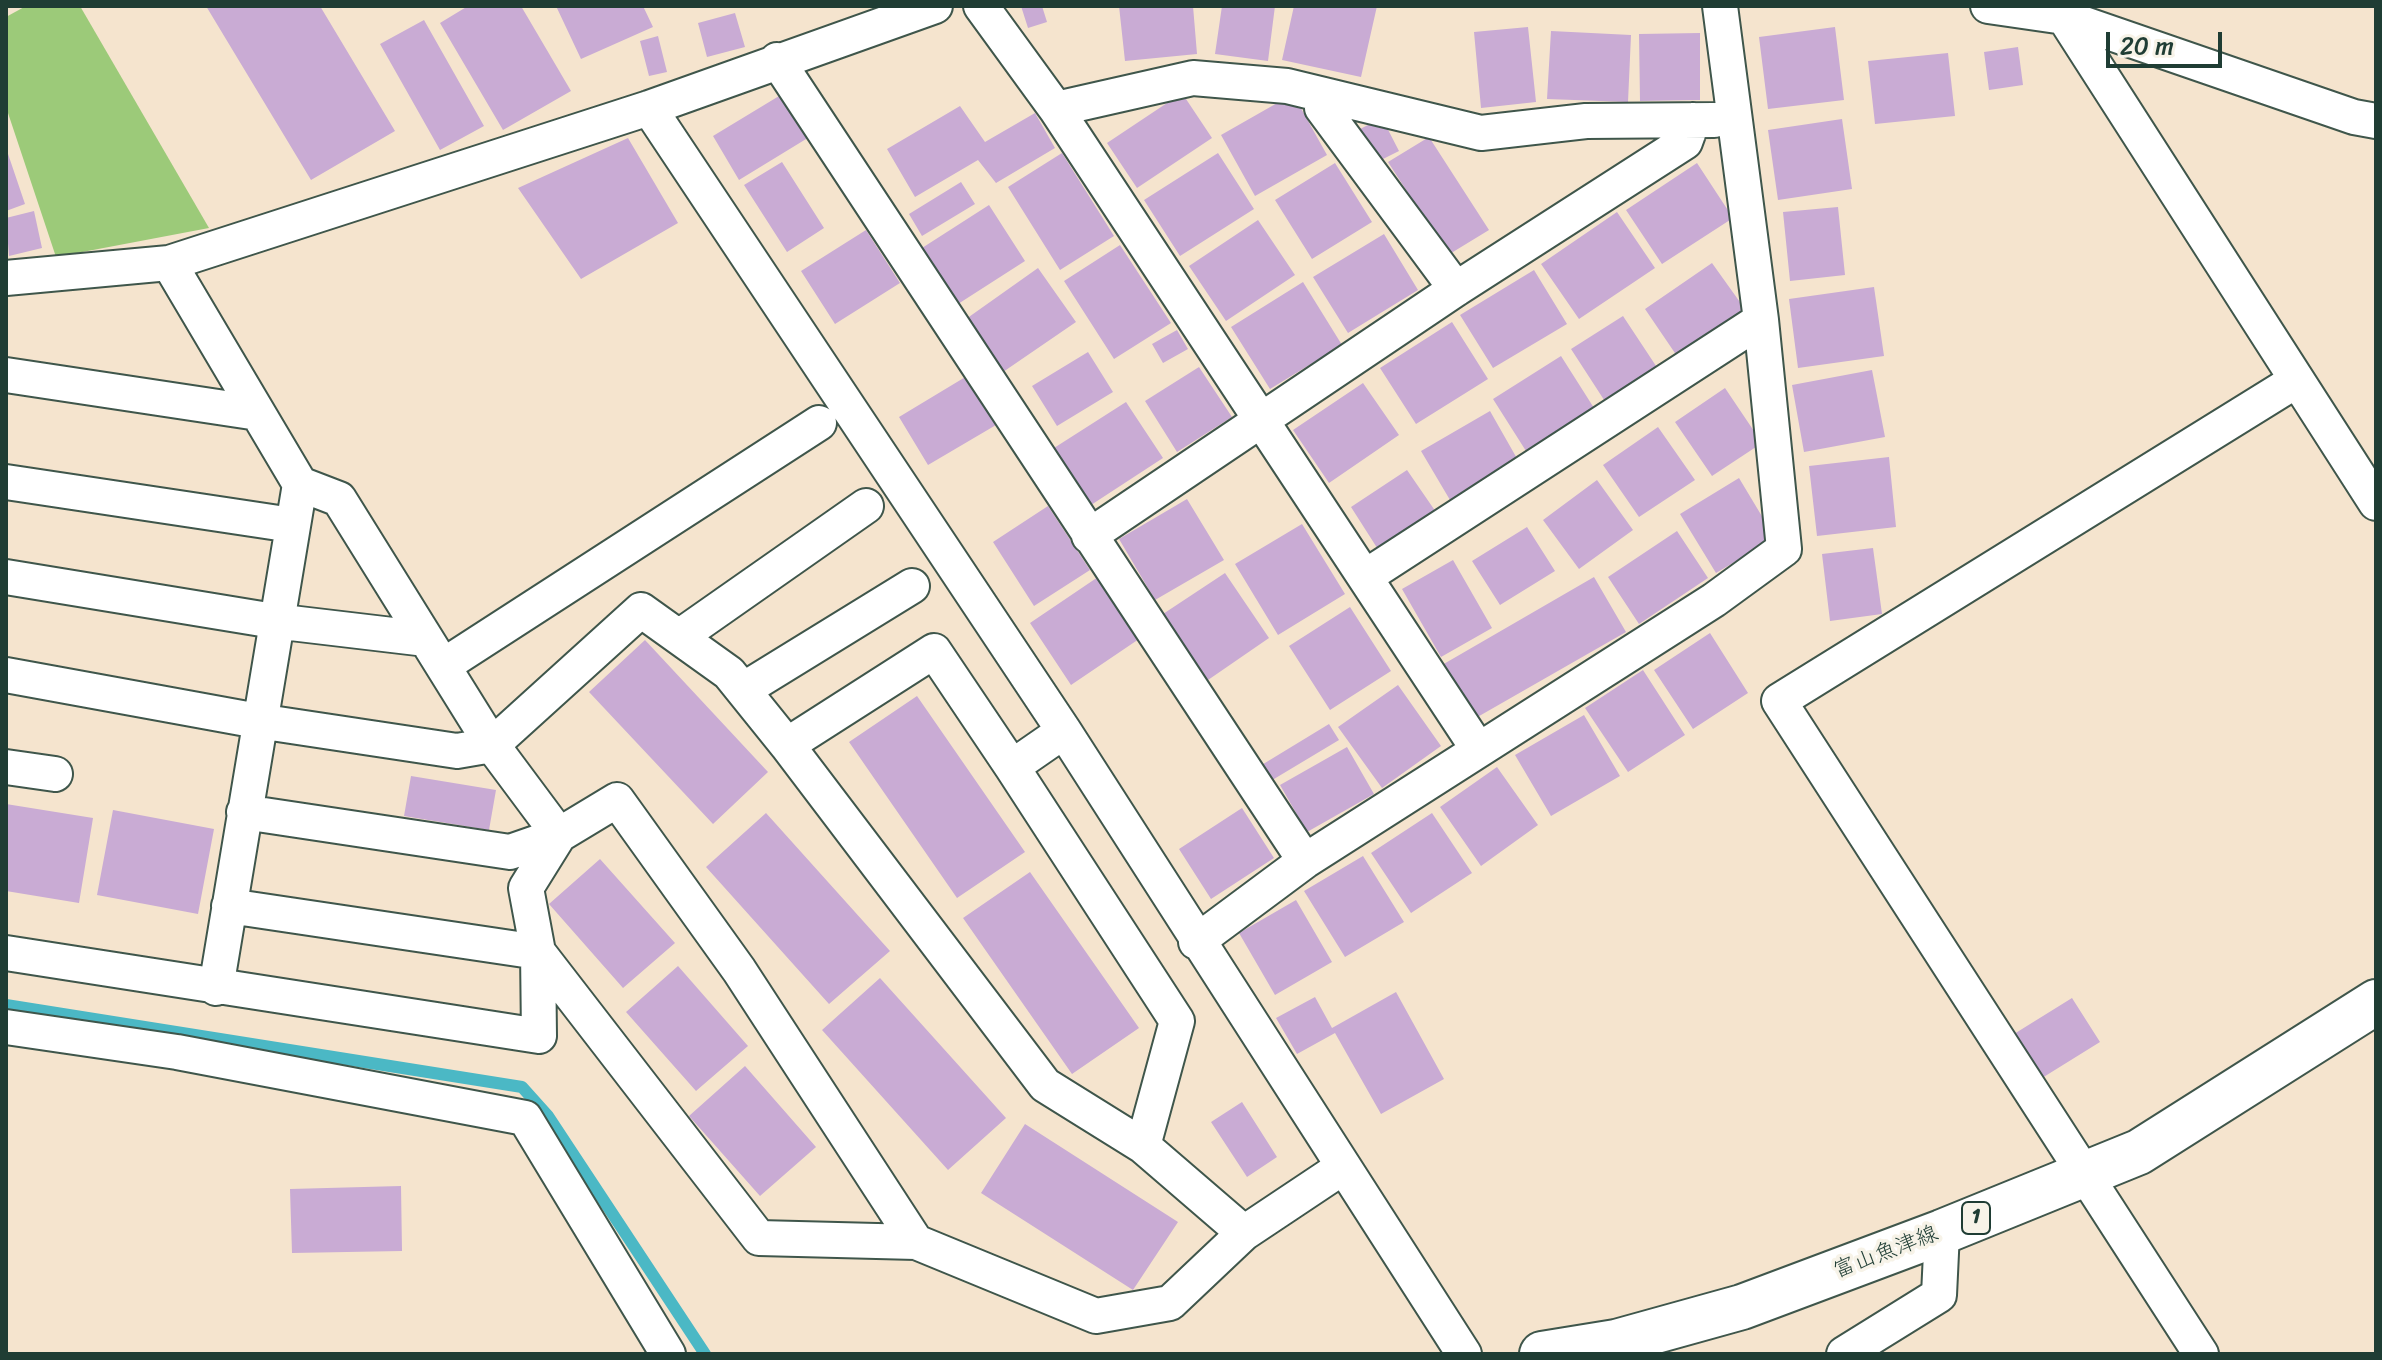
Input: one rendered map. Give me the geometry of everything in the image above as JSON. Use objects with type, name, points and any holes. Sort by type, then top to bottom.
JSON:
[{"type":"main road","name":"富山魚津線","points":[[1542,1354],[1616,1342],[1742,1307],[1942,1232],[2139,1152],[2376,1002]]},
{"type":"street","points":[[981,6],[1056,109],[1478,749]]},
{"type":"street","points":[[1196,942],[1305,861],[1714,600],[1784,549],[1761,320],[1720,6]]},
{"type":"street","points":[[1988,6],[2060,12],[2354,117],[2376,121]]},
{"type":"street","points":[[6,278],[169,263],[649,108],[923,8]]},
{"type":"street","points":[[2060,12],[2376,503]]},
{"type":"street","points":[[777,60],[1305,861]]},
{"type":"street","points":[[1056,109],[1193,78],[1287,86],[1481,133],[1586,121],[1735,120]]},
{"type":"street","points":[[1323,95],[1322,108],[1456,289]]},
{"type":"street","points":[[649,108],[1064,731],[1196,942],[1464,1354]]},
{"type":"street","points":[[1089,536],[1456,289],[1685,142],[1693,120]]},
{"type":"street","points":[[169,263],[300,484],[339,499],[492,745],[559,835]]},
{"type":"street","points":[[1365,577],[1761,320]]},
{"type":"street","points":[[6,375],[258,413]]},
{"type":"street","points":[[2201,1354],[1779,701],[2297,380]]},
{"type":"street","points":[[6,577],[274,621],[434,652],[819,423]]},
{"type":"street","points":[[6,482],[292,525]]},
{"type":"street","points":[[216,988],[274,621],[300,484]]},
{"type":"street","points":[[679,637],[866,506]]},
{"type":"street","points":[[743,690],[912,586]]},
{"type":"street","points":[[6,675],[258,721],[457,751],[492,745],[641,610],[729,673],[1045,1085],[1143,1146],[1244,1233]]},
{"type":"street","points":[[787,745],[934,651],[1177,1021],[1143,1146]]},
{"type":"street","points":[[1012,767],[1064,731]]},
{"type":"street","points":[[6,767],[55,774]]},
{"type":"street","points":[[244,812],[510,852],[559,835],[617,800],[739,970],[916,1242]]},
{"type":"street","points":[[6,953],[539,1036],[538,952],[526,888],[559,835]]},
{"type":"street","points":[[229,906],[538,952],[759,1238],[916,1242],[1096,1316],[1170,1303],[1244,1233],[1343,1167]]},
{"type":"street","points":[[6,1027],[177,1052],[525,1118],[668,1354]]},
{"type":"street","points":[[1844,1354],[1939,1295],[1942,1232]]},
{"type":"green space","points":[[26,6],[80,6],[209,228],[56,257],[6,107],[6,17]]},
{"type":"building","points":[[206,6],[320,6],[395,131],[311,180]]},
{"type":"building","points":[[468,6],[521,6],[571,91],[503,130],[440,23]]},
{"type":"building","points":[[556,6],[643,6],[653,27],[581,59]]},
{"type":"building","points":[[1021,6],[1042,6],[1047,22],[1028,28]]},
{"type":"building","points":[[1119,6],[1193,6],[1197,54],[1125,61]]},
{"type":"building","points":[[1222,6],[1275,6],[1268,61],[1215,54]]},
{"type":"building","points":[[1294,6],[1377,6],[1361,77],[1282,60]]},
{"type":"building","points":[[735,13],[745,47],[707,57],[698,23]]},
{"type":"building","points":[[424,20],[484,126],[440,150],[380,44]]},
{"type":"building","points":[[1528,27],[1536,102],[1481,108],[1474,32]]},
{"type":"building","points":[[1835,27],[1844,100],[1768,109],[1759,37]]},
{"type":"building","points":[[1551,31],[1631,35],[1628,102],[1547,99]]},
{"type":"building","points":[[1700,33],[1700,100],[1640,101],[1639,34]]},
{"type":"building","points":[[658,36],[667,72],[649,76],[640,41]]},
{"type":"building","points":[[2018,47],[2023,85],[1989,90],[1984,52]]},
{"type":"building","points":[[1948,53],[1955,116],[1875,124],[1868,61]]},
{"type":"building","points":[[784,93],[811,136],[739,180],[713,136]]},
{"type":"building","points":[[1182,93],[1212,138],[1137,188],[1107,143]]},
{"type":"building","points":[[1293,94],[1327,155],[1255,196],[1221,135]]},
{"type":"building","points":[[960,106],[985,142],[1035,113],[1055,148],[996,183],[978,160],[915,197],[887,149]]},
{"type":"building","points":[[1382,118],[1399,151],[1377,162],[1360,129]]},
{"type":"building","points":[[1842,119],[1852,189],[1778,200],[1768,130]]},
{"type":"building","points":[[1429,137],[1489,230],[1448,255],[1388,162]]},
{"type":"building","points":[[628,138],[678,223],[581,279],[518,188]]},
{"type":"building","points":[[6,148],[25,204],[6,211]]},
{"type":"building","points":[[1062,153],[1114,236],[1060,270],[1008,187]]},
{"type":"building","points":[[1218,153],[1254,209],[1180,256],[1144,200]]},
{"type":"building","points":[[782,162],[824,228],[787,252],[744,185]]},
{"type":"building","points":[[1335,163],[1372,222],[1312,259],[1275,200]]},
{"type":"building","points":[[1697,163],[1733,218],[1662,264],[1626,210]]},
{"type":"building","points":[[961,182],[975,204],[922,236],[909,214]]},
{"type":"building","points":[[989,205],[1025,261],[958,304],[922,248]]},
{"type":"building","points":[[1838,207],[1845,275],[1790,281],[1783,212]]},
{"type":"building","points":[[34,211],[42,248],[9,256],[6,218]]},
{"type":"building","points":[[1617,212],[1655,268],[1579,319],[1541,264]]},
{"type":"building","points":[[1258,220],[1295,275],[1226,321],[1189,266]]},
{"type":"building","points":[[866,230],[900,283],[835,324],[801,271]]},
{"type":"building","points":[[1384,234],[1418,290],[1348,333],[1313,277]]},
{"type":"building","points":[[1120,245],[1171,323],[1114,359],[1064,281]]},
{"type":"building","points":[[1712,263],[1747,312],[1679,359],[1645,309]]},
{"type":"building","points":[[1038,268],[1076,322],[1003,372],[966,319]]},
{"type":"building","points":[[1534,270],[1567,324],[1493,368],[1460,315]]},
{"type":"building","points":[[1303,282],[1342,345],[1270,389],[1231,327]]},
{"type":"building","points":[[1874,287],[1884,356],[1798,368],[1789,299]]},
{"type":"building","points":[[1623,316],[1660,372],[1608,406],[1571,349]]},
{"type":"building","points":[[1452,322],[1488,379],[1416,424],[1380,368]]},
{"type":"building","points":[[1177,330],[1188,349],[1163,363],[1152,344]]},
{"type":"building","points":[[1088,352],[1113,392],[1057,426],[1032,386]]},
{"type":"building","points":[[1561,356],[1594,408],[1526,451],[1493,399]]},
{"type":"building","points":[[1199,367],[1232,417],[1177,452],[1145,401]]},
{"type":"building","points":[[1872,370],[1885,437],[1804,452],[1792,385]]},
{"type":"building","points":[[967,376],[996,425],[928,465],[899,417]]},
{"type":"building","points":[[1363,383],[1399,435],[1329,483],[1293,430]]},
{"type":"building","points":[[1725,388],[1762,443],[1712,476],[1675,422]]},
{"type":"building","points":[[1126,402],[1163,458],[1091,505],[1054,448]]},
{"type":"building","points":[[1490,411],[1519,462],[1450,500],[1421,451]]},
{"type":"building","points":[[1658,427],[1695,480],[1639,517],[1603,465]]},
{"type":"building","points":[[1889,457],[1896,527],[1817,536],[1809,466]]},
{"type":"building","points":[[1407,470],[1438,515],[1381,554],[1351,507]]},
{"type":"building","points":[[1739,478],[1775,538],[1716,573],[1680,514]]},
{"type":"building","points":[[1597,480],[1633,530],[1579,569],[1543,520]]},
{"type":"building","points":[[1187,499],[1224,560],[1155,600],[1119,539]]},
{"type":"building","points":[[1048,506],[1090,570],[1034,606],[993,542]]},
{"type":"building","points":[[1302,524],[1345,594],[1278,635],[1235,564]]},
{"type":"building","points":[[1527,527],[1555,571],[1500,605],[1472,561]]},
{"type":"building","points":[[1677,531],[1708,578],[1639,624],[1608,577]]},
{"type":"building","points":[[1873,548],[1882,614],[1830,621],[1822,554]]},
{"type":"building","points":[[1453,560],[1492,628],[1441,657],[1402,589]]},
{"type":"building","points":[[1225,573],[1269,638],[1208,680],[1163,614]]},
{"type":"building","points":[[1098,577],[1139,639],[1071,685],[1030,623]]},
{"type":"building","points":[[1594,577],[1626,632],[1474,719],[1442,665]]},
{"type":"building","points":[[1350,607],[1391,671],[1330,710],[1289,646]]},
{"type":"building","points":[[1710,633],[1748,693],[1693,729],[1654,670]]},
{"type":"building","points":[[645,640],[768,772],[713,824],[589,692]]},
{"type":"building","points":[[1643,670],[1685,735],[1628,772],[1585,708]]},
{"type":"building","points":[[1398,685],[1441,746],[1382,788],[1338,727]]},
{"type":"building","points":[[917,696],[1025,852],[957,898],[849,742]]},
{"type":"building","points":[[1584,715],[1620,776],[1551,816],[1515,755]]},
{"type":"building","points":[[1329,724],[1339,740],[1269,782],[1260,766]]},
{"type":"building","points":[[1347,747],[1374,794],[1307,832],[1280,785]]},
{"type":"building","points":[[1497,767],[1538,825],[1481,866],[1440,807]]},
{"type":"building","points":[[411,776],[496,790],[489,830],[404,816]]},
{"type":"building","points":[[6,804],[93,818],[79,903],[6,891]]},
{"type":"building","points":[[1242,808],[1274,858],[1211,899],[1179,849]]},
{"type":"building","points":[[113,810],[214,829],[198,914],[97,895]]},
{"type":"building","points":[[766,813],[890,951],[829,1004],[706,867]]},
{"type":"building","points":[[1432,813],[1472,873],[1411,913],[1371,853]]},
{"type":"building","points":[[1363,856],[1404,922],[1345,957],[1304,891]]},
{"type":"building","points":[[600,859],[675,943],[623,988],[549,904]]},
{"type":"building","points":[[1030,872],[1139,1028],[1072,1074],[963,918]]},
{"type":"building","points":[[1296,900],[1332,962],[1275,995],[1239,933]]},
{"type":"building","points":[[678,966],[748,1046],[696,1091],[626,1012]]},
{"type":"building","points":[[880,978],[1006,1118],[948,1170],[822,1030]]},
{"type":"building","points":[[1396,992],[1444,1079],[1381,1114],[1335,1033],[1297,1054],[1276,1018],[1315,997],[1332,1028]]},
{"type":"building","points":[[2072,998],[2100,1042],[2042,1078],[2014,1034]]},
{"type":"building","points":[[745,1066],[816,1147],[760,1196],[689,1116]]},
{"type":"building","points":[[1242,1102],[1277,1157],[1247,1177],[1211,1122]]},
{"type":"building","points":[[1025,1124],[1178,1222],[1133,1290],[981,1193]]},
{"type":"building","points":[[401,1186],[402,1251],[292,1253],[290,1189]]},
{"type":"waterway","points":[[6,1005],[522,1087],[548,1116],[705,1354]]}]
